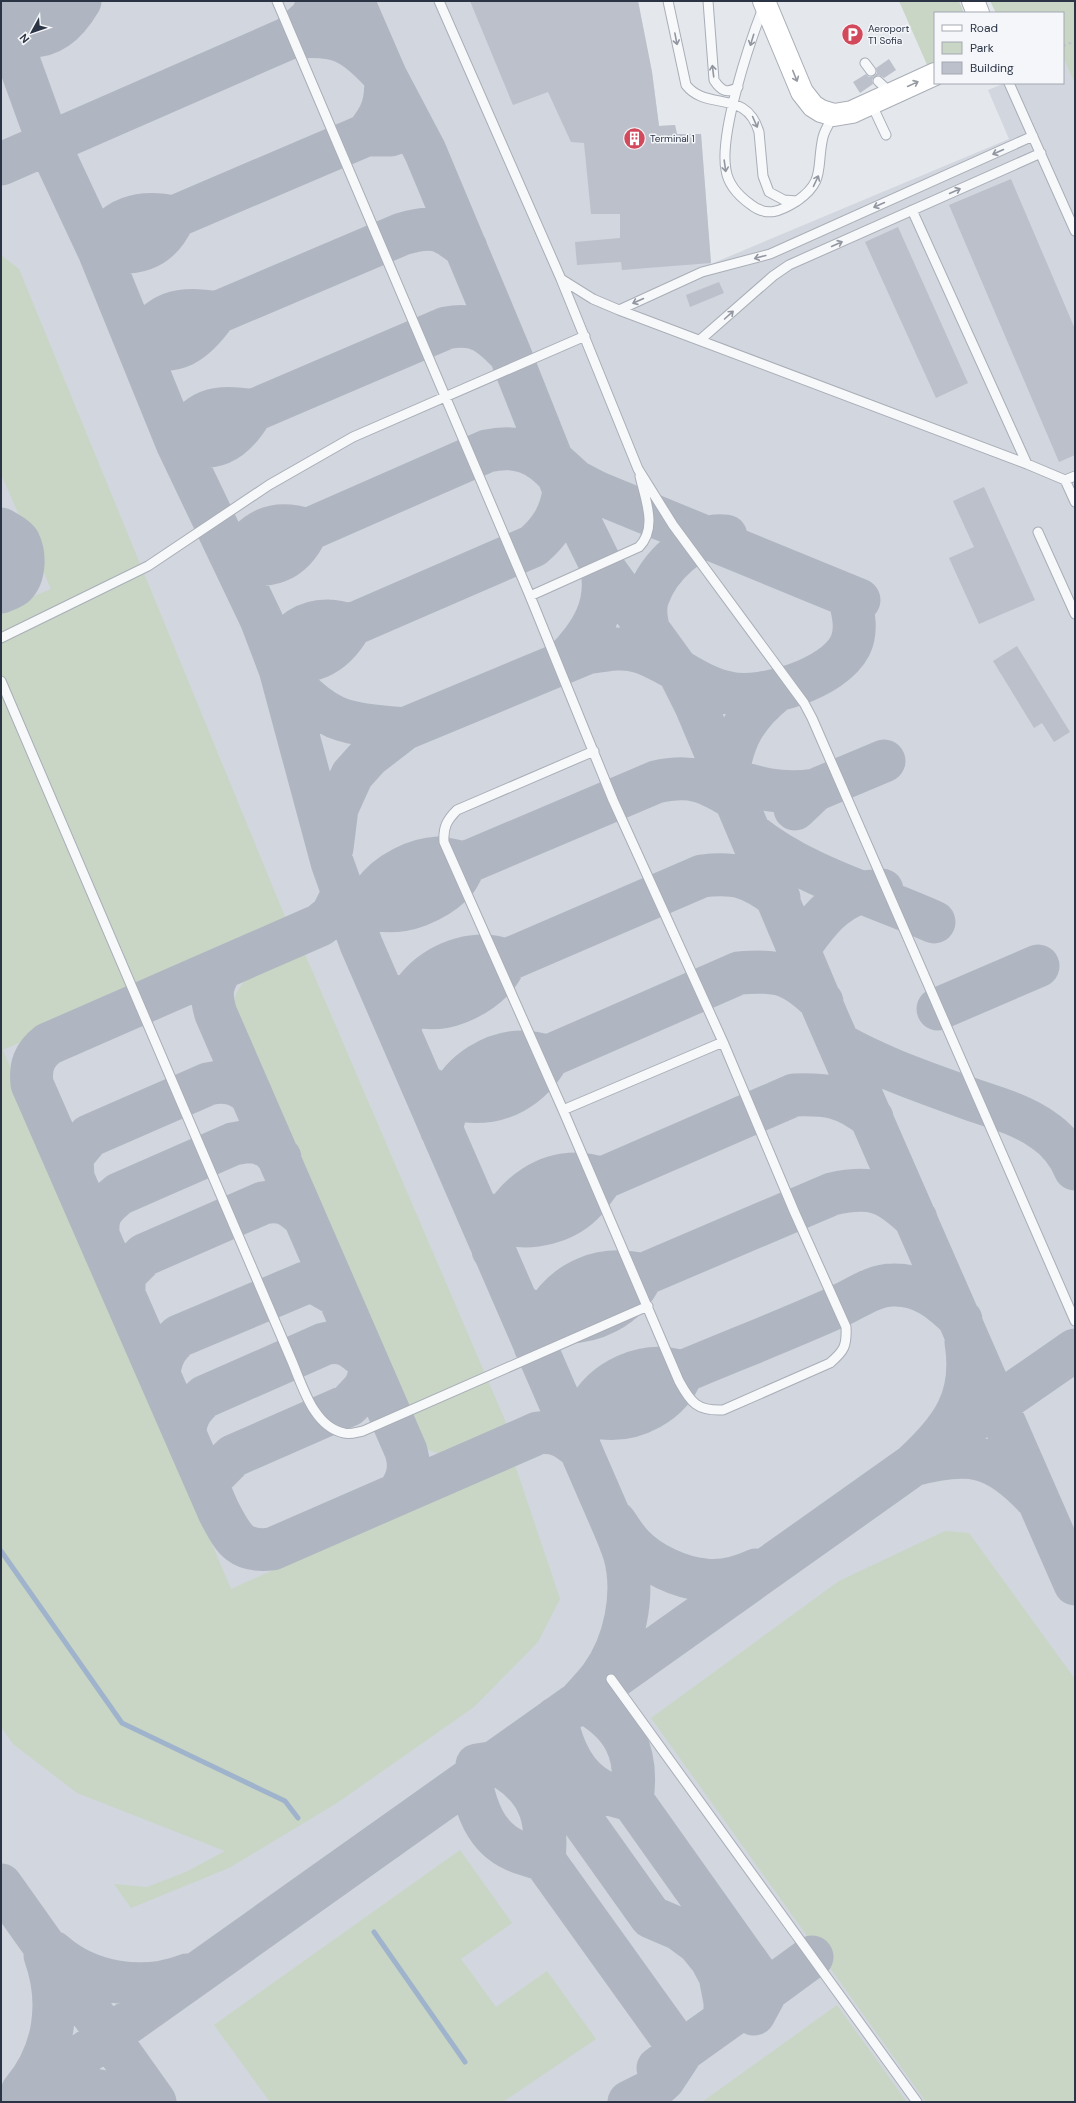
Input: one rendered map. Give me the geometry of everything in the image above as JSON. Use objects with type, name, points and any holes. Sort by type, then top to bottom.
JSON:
[{"type":"main road","points":[[973,1],[978,12]]},
{"type":"main road","points":[[765,2],[802,92],[813,106],[821,111],[834,115],[852,112],[871,103],[885,88],[934,74]]},
{"type":"lane","points":[[277,1],[530,596],[594,751],[613,800],[723,1042],[794,1211],[846,1328],[847,1343],[840,1354],[830,1363],[723,1410],[708,1411],[698,1406],[688,1397],[444,842],[443,830],[448,819],[457,810],[594,751]]},
{"type":"lane","points":[[439,1],[586,336],[638,469],[648,514],[650,530],[646,540],[639,547],[530,596]]},
{"type":"lane","points":[[668,1],[686,85],[691,92],[698,95],[734,104],[748,110],[756,124],[763,176],[769,192],[784,200],[797,201]]},
{"type":"lane","points":[[708,1],[714,80],[718,86],[725,91],[729,92],[738,87]]},
{"type":"lane","points":[[765,2],[738,87],[724,152],[726,172],[731,184],[740,196],[752,206],[771,212],[781,211],[806,194],[816,183],[819,176],[823,136],[834,115]]},
{"type":"lane","points":[[865,63],[871,71]]},
{"type":"lane","points":[[1009,84],[1075,231]]},
{"type":"lane","points":[[871,103],[886,135]]},
{"type":"lane","points":[[619,310],[702,272],[770,254],[1033,136]]},
{"type":"lane","points":[[700,340],[772,276],[789,265],[1041,153]]},
{"type":"lane","points":[[912,210],[1027,464]]},
{"type":"lane","points":[[561,279],[593,299],[619,310],[1027,464],[1065,480],[1075,502]]},
{"type":"lane","points":[[1,638],[148,566],[269,485],[310,460],[353,438],[586,336]]},
{"type":"lane","points":[[638,469],[673,525],[804,703],[812,718],[1075,1321]]},
{"type":"lane","points":[[1065,480],[1075,476]]},
{"type":"lane","points":[[1038,532],[1075,614]]},
{"type":"lane","points":[[1,681],[311,1405],[331,1428],[346,1434],[363,1431],[648,1306]]},
{"type":"lane","points":[[563,1110],[723,1042]]},
{"type":"lane","points":[[610,1679],[917,2102]]},
{"type":"path","points":[[1064,46],[1075,41]]},
{"type":"shaded area","points":[[1,1],[638,1],[652,72],[659,126],[675,125],[677,134],[701,134],[711,264],[1009,139],[988,90],[1003,84],[1064,84],[1064,57],[1075,84],[1075,2102],[1,2102]]},
{"type":"green space","points":[[899,1],[959,1],[964,12],[934,12],[934,64],[928,67]]},
{"type":"green space","points":[[990,1],[1075,1],[1075,84],[1064,59],[1064,12],[996,12]]},
{"type":"green space","points":[[1,255],[19,269],[288,924],[3,1050],[231,1589],[514,1462],[560,1599],[538,1642],[474,1707],[337,1803],[229,1868],[131,1908],[114,1884],[147,1887],[186,1872],[225,1851],[77,1793],[13,1744],[1,1727],[1,610],[51,589],[1,474]]},
{"type":"green space","points":[[296,954],[305,954],[507,1425],[501,1438],[471,1453],[447,1457],[424,1448],[407,1428],[238,1034],[233,1013],[234,1000],[238,990],[245,981],[263,968]]},
{"type":"green space","points":[[945,1531],[969,1533],[1075,1679],[1075,2102],[926,2102],[651,1718],[839,1581]]},
{"type":"green space","points":[[460,1850],[512,1923],[461,1959],[496,2007],[547,1971],[596,2039],[503,2102],[270,2102],[214,2025]]},
{"type":"green space","points":[[837,2005],[907,2102],[702,2102]]},
{"type":"building","name":"Terminal 1","points":[[470,1],[638,1],[652,72],[659,126],[675,125],[677,134],[701,134],[711,263],[622,270],[621,262],[577,265],[575,242],[620,238],[620,214],[591,214],[584,143],[571,142],[548,92],[513,105]]},
{"type":"building","points":[[889,59],[896,70],[884,78],[879,75],[874,77],[872,80],[873,84],[860,93],[853,82],[866,74],[869,77],[874,76],[877,73],[876,68]]},
{"type":"building","points":[[1011,179],[1075,329],[1075,455],[1059,462],[949,205]]},
{"type":"building","points":[[898,227],[968,383],[936,398],[865,242]]},
{"type":"building","points":[[719,282],[724,293],[690,307],[686,295]]},
{"type":"building","points":[[984,487],[1035,600],[979,624],[949,558],[974,547],[953,501]]},
{"type":"building","points":[[1017,646],[1070,732],[1054,742],[1042,723],[1034,728],[993,661]]},
{"type":"waterway","points":[[1,1551],[122,1723],[285,1801],[298,1818]]},
{"type":"waterway","points":[[374,1932],[465,2062]]},
{"type":"taxiway","points":[[38,1],[21,14],[8,31],[20,35],[31,36],[50,32],[59,27],[66,20],[80,1]]},
{"type":"taxiway","points":[[289,38],[310,19],[321,1]]},
{"type":"taxiway","points":[[353,1],[386,77],[425,151],[510,354],[564,490],[600,563],[679,672],[696,706],[827,1017],[1075,1584]]},
{"type":"taxiway","points":[[1,12],[48,142],[99,251],[177,443],[261,619],[280,669],[332,862],[361,944],[613,1524],[625,1556],[629,1587],[626,1619],[622,1634],[609,1664],[599,1680],[581,1700]]},
{"type":"taxiway","points":[[1,164],[289,38],[306,36],[333,38],[354,47],[386,77],[384,102],[380,115],[366,135]]},
{"type":"taxiway","points":[[174,217],[168,229],[161,238],[144,249],[123,253],[99,251],[104,239],[111,230],[129,218],[150,214],[174,217],[366,135],[391,135]]},
{"type":"taxiway","points":[[216,313],[191,310],[171,314],[154,326],[139,346],[164,350],[184,345],[192,340],[216,313],[412,231],[429,229],[443,232],[466,248]]},
{"type":"taxiway","points":[[252,411],[227,408],[208,412],[192,423],[177,443],[201,447],[221,443],[237,431],[252,411],[446,328],[466,326],[482,330],[496,340],[510,354]]},
{"type":"taxiway","points":[[307,530],[283,526],[264,530],[248,543],[234,562],[257,565],[277,561],[286,557],[294,550],[307,530],[487,451],[509,449],[527,452],[544,461],[559,476]]},
{"type":"taxiway","points":[[554,462],[575,481],[598,493],[859,600]]},
{"type":"taxiway","points":[[351,625],[334,621],[320,621],[304,626],[285,642],[275,656],[287,660],[298,661],[319,657],[337,645],[351,625],[533,546],[545,534],[558,514],[564,490]]},
{"type":"taxiway","points":[[1,529],[13,536],[19,542],[23,558],[21,576],[18,581],[14,586],[1,592]]},
{"type":"taxiway","points":[[649,631],[646,614],[648,597],[653,586],[668,564],[678,554],[701,540],[714,536],[726,536]]},
{"type":"taxiway","points":[[564,662],[583,641],[601,606],[603,593],[601,564]]},
{"type":"taxiway","points":[[332,848],[337,808],[352,775],[369,756],[404,729],[587,653],[607,650],[628,649],[641,652],[652,656],[695,680],[717,690],[729,693],[760,693],[778,690],[813,677],[829,668],[841,658],[850,646],[854,634],[853,615],[849,596]]},
{"type":"taxiway","points":[[280,669],[308,699],[333,716],[358,724],[404,729]]},
{"type":"taxiway","points":[[776,691],[756,710],[742,729],[733,751],[727,778],[770,790],[791,792],[815,790]]},
{"type":"taxiway","points":[[795,809],[815,790],[884,761]]},
{"type":"taxiway","points":[[357,931],[364,911],[374,892],[394,873],[412,864],[438,858],[465,863],[656,782],[689,779],[717,788],[737,800]]},
{"type":"taxiway","points":[[751,834],[772,849],[816,873],[934,922]]},
{"type":"taxiway","points":[[344,897],[379,910],[389,911],[409,908],[428,901],[453,884],[457,880],[465,863]]},
{"type":"taxiway","points":[[399,1031],[408,1002],[414,992],[431,974],[451,962],[474,956],[489,956],[507,960],[702,876],[725,875],[743,878],[760,885],[779,898]]},
{"type":"taxiway","points":[[799,948],[825,915],[841,902],[860,893],[882,890]]},
{"type":"taxiway","points":[[343,893],[332,915],[320,925],[48,1044],[39,1052],[34,1061],[32,1066],[32,1084],[219,1512],[233,1536],[244,1546],[261,1550],[272,1549],[538,1433],[560,1435],[579,1448]]},
{"type":"taxiway","points":[[384,992],[405,1002],[418,1006],[428,1008],[448,1006],[468,998],[486,987],[497,975],[507,960]]},
{"type":"taxiway","points":[[938,1009],[1038,966]]},
{"type":"taxiway","points":[[222,968],[216,979],[212,995],[216,1014],[406,1451],[408,1457],[408,1473],[398,1494]]},
{"type":"taxiway","points":[[441,1129],[449,1102],[455,1089],[470,1072],[490,1059],[501,1055],[527,1052],[549,1056],[739,973],[765,972],[785,976],[793,979],[812,992],[822,1002]]},
{"type":"taxiway","points":[[839,1044],[855,1053],[904,1075],[1009,1112],[1027,1120],[1058,1142],[1075,1169]]},
{"type":"taxiway","points":[[428,1088],[444,1097],[459,1101],[478,1102],[503,1097],[514,1092],[533,1077],[549,1056]]},
{"type":"taxiway","points":[[73,1176],[72,1161],[74,1154],[89,1136],[208,1084],[220,1082],[231,1083],[241,1087],[251,1094]]},
{"type":"taxiway","points":[[493,1250],[498,1231],[509,1210],[534,1186],[555,1177],[584,1174],[603,1178],[794,1095],[817,1095],[836,1098],[853,1105],[872,1118]]},
{"type":"taxiway","points":[[98,1233],[99,1220],[102,1211],[119,1194],[233,1144],[256,1142],[269,1147],[280,1158]]},
{"type":"taxiway","points":[[480,1211],[499,1221],[513,1225],[524,1226],[547,1223],[569,1214],[578,1208],[603,1178]]},
{"type":"taxiway","points":[[535,1346],[543,1319],[553,1303],[563,1293],[586,1278],[613,1272],[627,1272],[642,1275],[832,1194],[858,1190],[878,1193],[887,1196],[896,1202],[916,1219]]},
{"type":"taxiway","points":[[124,1293],[124,1280],[128,1271],[144,1255],[263,1203],[280,1202],[294,1208],[303,1216]]},
{"type":"taxiway","points":[[522,1307],[543,1317],[556,1321],[582,1321],[606,1312],[617,1305],[627,1297],[642,1275]]},
{"type":"taxiway","points":[[159,1373],[161,1361],[165,1352],[179,1336],[305,1283],[316,1283],[337,1295]]},
{"type":"taxiway","points":[[577,1444],[583,1421],[593,1402],[603,1391],[626,1375],[654,1369],[668,1369],[682,1372],[844,1304],[878,1287],[893,1285],[913,1287],[939,1300],[961,1320]]},
{"type":"taxiway","points":[[16,2102],[913,1465],[939,1438],[958,1411],[967,1380],[968,1362],[966,1342]]},
{"type":"taxiway","points":[[185,1433],[186,1422],[190,1413],[204,1397],[324,1344],[342,1343],[357,1351],[366,1359]]},
{"type":"taxiway","points":[[974,1420],[1075,1350]]},
{"type":"taxiway","points":[[211,1493],[210,1482],[214,1475],[233,1456],[349,1405],[364,1389],[369,1378],[369,1367]]},
{"type":"taxiway","points":[[562,1404],[592,1416],[602,1418],[626,1417],[650,1408],[660,1401],[677,1383],[682,1372]]},
{"type":"taxiway","points":[[913,1465],[950,1458],[966,1457],[980,1459],[994,1464],[1007,1472],[1035,1497]]},
{"type":"taxiway","points":[[615,1522],[640,1553],[648,1559],[676,1573],[696,1579],[725,1580],[756,1570]]},
{"type":"taxiway","points":[[581,1700],[596,1709],[608,1719],[618,1729],[625,1741],[630,1753],[633,1767],[634,1783],[632,1800]]},
{"type":"taxiway","points":[[556,1718],[566,1751],[577,1770],[592,1785],[605,1793],[632,1800],[767,1990],[683,2050],[664,2079],[651,2091],[629,2102]]},
{"type":"taxiway","points":[[477,1765],[502,1763],[523,1767],[543,1777],[562,1792],[651,1917],[679,1929],[698,1943],[711,1959],[720,1976],[725,2002],[725,2020]]},
{"type":"taxiway","points":[[507,1770],[528,1788],[540,1809],[545,1833],[544,1860]]},
{"type":"taxiway","points":[[470,1779],[475,1800],[483,1820],[496,1837],[514,1850],[544,1860]]},
{"type":"taxiway","points":[[544,1860],[681,2051],[658,2068]]},
{"type":"taxiway","points":[[1,1885],[155,2102]]},
{"type":"taxiway","points":[[53,1952],[67,1963],[83,1971],[100,1978],[117,1982],[135,1984],[153,1983],[187,1975]]},
{"type":"taxiway","points":[[22,2092],[42,2061],[52,2027],[54,2009],[53,1991],[45,1955]]},
{"type":"taxiway","points":[[754,2014],[767,1990],[812,1957]]},
{"type":"taxiway","points":[[29,2098],[55,2090],[82,2089],[109,2093],[135,2102]]},
{"type":"place","name":"Aeroport T1 Sofia","points":[[852,34]]},
{"type":"place","name":"Terminal 1","points":[[635,138]]}]
